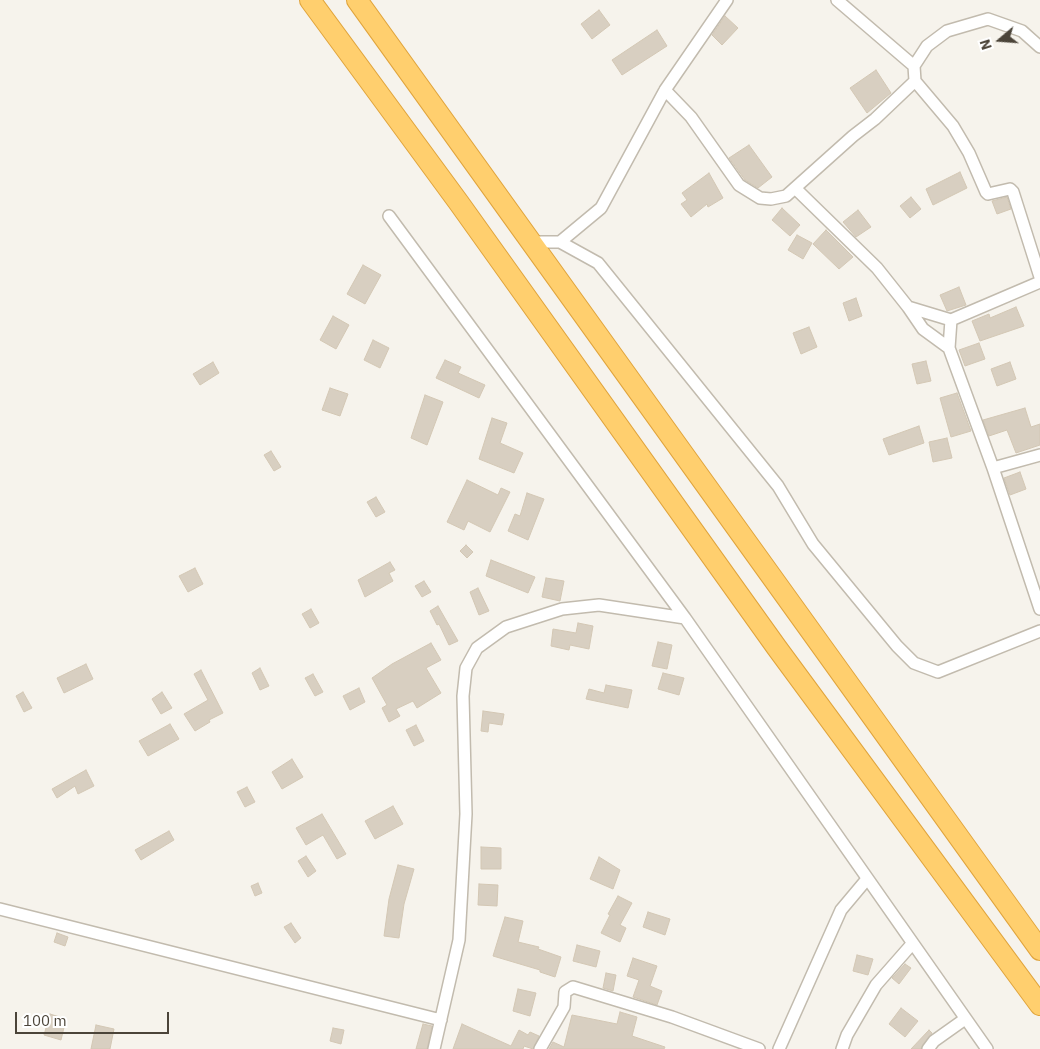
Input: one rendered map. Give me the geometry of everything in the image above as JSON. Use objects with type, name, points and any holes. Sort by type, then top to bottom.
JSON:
[{"type":"highway","points":[[310,0],[459,203],[777,648],[1040,1006]]},
{"type":"highway","points":[[357,0],[1040,950]]},
{"type":"street","points":[[560,242],[601,208],[665,90],[727,0]]},
{"type":"street","points":[[837,0],[914,66]]},
{"type":"street","points":[[1040,47],[1022,31],[988,19],[947,30],[927,46],[914,66],[914,81],[953,126],[969,153],[986,192],[988,194],[1010,189],[1013,192],[1040,277]]},
{"type":"street","points":[[665,90],[691,117],[739,185],[760,198],[771,199],[786,196],[796,189],[914,81]]},
{"type":"street","points":[[796,189],[877,268],[923,329],[949,348]]},
{"type":"street","points":[[389,216],[685,618],[986,1049]]},
{"type":"street","points":[[532,242],[560,242],[598,263],[778,486],[813,544],[914,663],[938,672],[1040,631]]},
{"type":"street","points":[[908,307],[951,320],[1040,282]]},
{"type":"street","points":[[951,320],[949,348],[994,468],[1040,609]]},
{"type":"street","points":[[994,468],[1040,455]]},
{"type":"street","points":[[447,1049],[434,1047],[459,940],[466,814],[463,696],[466,668],[477,648],[506,627],[562,609],[599,605],[685,618]]},
{"type":"street","points":[[780,1049],[841,910],[866,879]]},
{"type":"street","points":[[0,909],[441,1020]]},
{"type":"street","points":[[842,1049],[847,1034],[876,985],[912,944]]},
{"type":"street","points":[[540,1049],[564,1007],[565,992],[573,987],[672,1017],[759,1049]]},
{"type":"street","points":[[928,1049],[934,1041],[965,1019]]},
{"type":"building","points":[[599,10],[610,25],[592,39],[581,24]]},
{"type":"building","points":[[725,16],[738,28],[722,45],[712,35]]},
{"type":"building","points":[[657,30],[667,46],[622,75],[612,60]]},
{"type":"building","points":[[876,70],[891,93],[867,113],[850,88]]},
{"type":"building","points":[[749,145],[772,177],[758,188],[745,180],[729,158]]},
{"type":"building","points":[[960,172],[967,188],[933,205],[926,189]]},
{"type":"building","points":[[709,173],[723,198],[708,207],[707,204],[691,217],[681,204],[687,200],[682,193]]},
{"type":"building","points":[[911,197],[921,209],[910,218],[900,206]]},
{"type":"building","points":[[1007,197],[1011,209],[997,214],[992,201]]},
{"type":"building","points":[[782,208],[800,225],[790,236],[772,220]]},
{"type":"building","points":[[858,210],[871,227],[856,237],[843,222]]},
{"type":"building","points":[[826,230],[853,257],[839,269],[813,244]]},
{"type":"building","points":[[797,235],[812,243],[803,259],[788,250]]},
{"type":"building","points":[[363,265],[381,275],[365,304],[347,294]]},
{"type":"building","points":[[959,287],[966,305],[947,311],[940,295]]},
{"type":"building","points":[[856,298],[862,316],[849,321],[843,303]]},
{"type":"building","points":[[1016,307],[1024,326],[980,341],[972,321],[989,314],[990,318]]},
{"type":"building","points":[[333,316],[349,325],[336,349],[320,340]]},
{"type":"building","points":[[809,327],[817,347],[801,354],[793,333]]},
{"type":"building","points":[[373,340],[389,348],[380,368],[364,360]]},
{"type":"building","points":[[979,343],[985,359],[965,366],[959,350]]},
{"type":"building","points":[[445,360],[461,367],[458,373],[485,385],[479,398],[436,378]]},
{"type":"building","points":[[926,361],[931,381],[917,384],[912,364]]},
{"type":"building","points":[[213,362],[219,373],[200,385],[193,374]]},
{"type":"building","points":[[1010,362],[1016,379],[997,386],[991,369]]},
{"type":"building","points":[[330,388],[348,394],[340,416],[322,410]]},
{"type":"building","points":[[957,393],[971,431],[951,437],[940,398]]},
{"type":"building","points":[[425,395],[443,402],[427,445],[411,438]]},
{"type":"building","points":[[1025,408],[1031,427],[1040,424],[1040,445],[1016,453],[1007,430],[989,436],[983,420]]},
{"type":"building","points":[[492,418],[507,423],[500,443],[523,453],[514,473],[479,459]]},
{"type":"building","points":[[919,426],[924,443],[889,455],[883,439]]},
{"type":"building","points":[[947,438],[952,458],[933,462],[929,442]]},
{"type":"building","points":[[271,451],[281,467],[274,471],[264,455]]},
{"type":"building","points":[[1020,472],[1026,489],[1010,495],[1004,478]]},
{"type":"building","points":[[467,480],[498,495],[501,488],[510,492],[490,532],[468,521],[464,530],[447,522]]},
{"type":"building","points":[[527,493],[544,499],[528,540],[508,531],[515,514],[520,516]]},
{"type":"building","points":[[376,497],[385,512],[376,517],[367,502]]},
{"type":"building","points":[[466,545],[473,552],[467,558],[460,551]]},
{"type":"building","points":[[491,560],[535,577],[528,593],[486,576]]},
{"type":"building","points":[[390,562],[395,570],[389,573],[393,581],[365,597],[358,580]]},
{"type":"building","points":[[195,568],[203,584],[188,592],[179,576]]},
{"type":"building","points":[[546,578],[564,581],[560,601],[542,597]]},
{"type":"building","points":[[424,581],[431,592],[422,597],[415,586]]},
{"type":"building","points":[[478,588],[489,611],[479,615],[470,592]]},
{"type":"building","points":[[438,606],[458,641],[449,645],[439,624],[437,625],[430,611]]},
{"type":"building","points":[[311,609],[319,623],[310,628],[302,614]]},
{"type":"building","points":[[578,623],[593,626],[589,649],[570,645],[569,650],[551,646],[553,629],[576,633]]},
{"type":"building","points":[[658,642],[672,645],[667,669],[652,666]]},
{"type":"building","points":[[431,643],[441,660],[426,668],[441,693],[417,708],[413,701],[396,709],[400,716],[389,722],[382,708],[387,705],[372,678],[392,664]]},
{"type":"building","points":[[86,664],[93,679],[64,693],[57,678]]},
{"type":"building","points":[[260,668],[269,686],[260,690],[252,673]]},
{"type":"building","points":[[201,670],[223,713],[209,720],[210,722],[195,731],[184,714],[208,700],[194,674]]},
{"type":"building","points":[[663,673],[684,678],[679,695],[658,689]]},
{"type":"building","points":[[313,674],[323,692],[315,696],[305,678]]},
{"type":"building","points":[[606,685],[632,690],[628,708],[586,699],[589,689],[604,693]]},
{"type":"building","points":[[359,688],[365,702],[350,710],[343,696]]},
{"type":"building","points":[[23,692],[32,708],[24,712],[16,696]]},
{"type":"building","points":[[162,692],[172,708],[161,714],[152,699]]},
{"type":"building","points":[[483,711],[504,714],[502,725],[489,723],[488,732],[481,731]]},
{"type":"building","points":[[170,724],[179,739],[148,756],[139,741]]},
{"type":"building","points":[[416,725],[424,741],[414,746],[406,730]]},
{"type":"building","points":[[292,759],[303,777],[282,789],[272,772]]},
{"type":"building","points":[[86,770],[94,786],[78,794],[75,786],[57,798],[52,789]]},
{"type":"building","points":[[247,787],[255,802],[245,807],[237,792]]},
{"type":"building","points":[[393,806],[403,824],[375,839],[365,821]]},
{"type":"building","points":[[322,814],[346,854],[337,859],[323,835],[306,845],[296,828]]},
{"type":"building","points":[[169,831],[174,840],[141,860],[135,850]]},
{"type":"building","points":[[481,847],[501,848],[501,869],[481,869]]},
{"type":"building","points":[[306,856],[316,871],[308,877],[298,861]]},
{"type":"building","points":[[599,857],[620,870],[613,889],[590,879]]},
{"type":"building","points":[[398,865],[414,869],[404,904],[399,938],[384,936],[389,899]]},
{"type":"building","points":[[258,883],[262,893],[255,896],[251,886]]},
{"type":"building","points":[[479,884],[498,885],[497,906],[478,905]]},
{"type":"building","points":[[618,896],[632,903],[620,925],[626,928],[620,942],[601,933],[610,915],[608,914]]},
{"type":"building","points":[[648,912],[670,919],[665,935],[643,927]]},
{"type":"building","points":[[505,917],[523,921],[518,942],[539,947],[538,949],[561,957],[555,977],[540,972],[540,970],[493,956]]},
{"type":"building","points":[[291,923],[301,938],[295,943],[284,927]]},
{"type":"building","points":[[57,933],[68,937],[65,946],[54,942]]},
{"type":"building","points":[[577,945],[600,951],[596,967],[573,961]]},
{"type":"building","points":[[857,955],[873,959],[868,975],[853,971]]},
{"type":"building","points":[[633,958],[657,966],[650,986],[662,991],[657,1005],[633,997],[639,980],[627,976]]},
{"type":"building","points":[[905,964],[911,968],[899,984],[892,978]]},
{"type":"building","points":[[606,973],[616,975],[613,991],[603,988]]},
{"type":"building","points":[[518,989],[536,993],[530,1016],[513,1011]]},
{"type":"building","points":[[901,1008],[918,1021],[905,1037],[889,1024]]},
{"type":"building","points":[[620,1012],[637,1017],[632,1036],[665,1047],[664,1049],[549,1049],[553,1042],[564,1047],[572,1015],[617,1024]]},
{"type":"building","points":[[50,1014],[66,1019],[61,1040],[44,1035]]},
{"type":"building","points":[[423,1024],[432,1026],[427,1049],[416,1049]]},
{"type":"building","points":[[462,1024],[511,1046],[519,1030],[528,1035],[530,1032],[539,1036],[533,1049],[524,1046],[523,1049],[453,1049]]},
{"type":"building","points":[[96,1025],[114,1029],[110,1049],[91,1049]]},
{"type":"building","points":[[333,1028],[344,1030],[341,1044],[330,1041]]},
{"type":"building","points":[[929,1030],[932,1033],[921,1049],[911,1049]]}]
